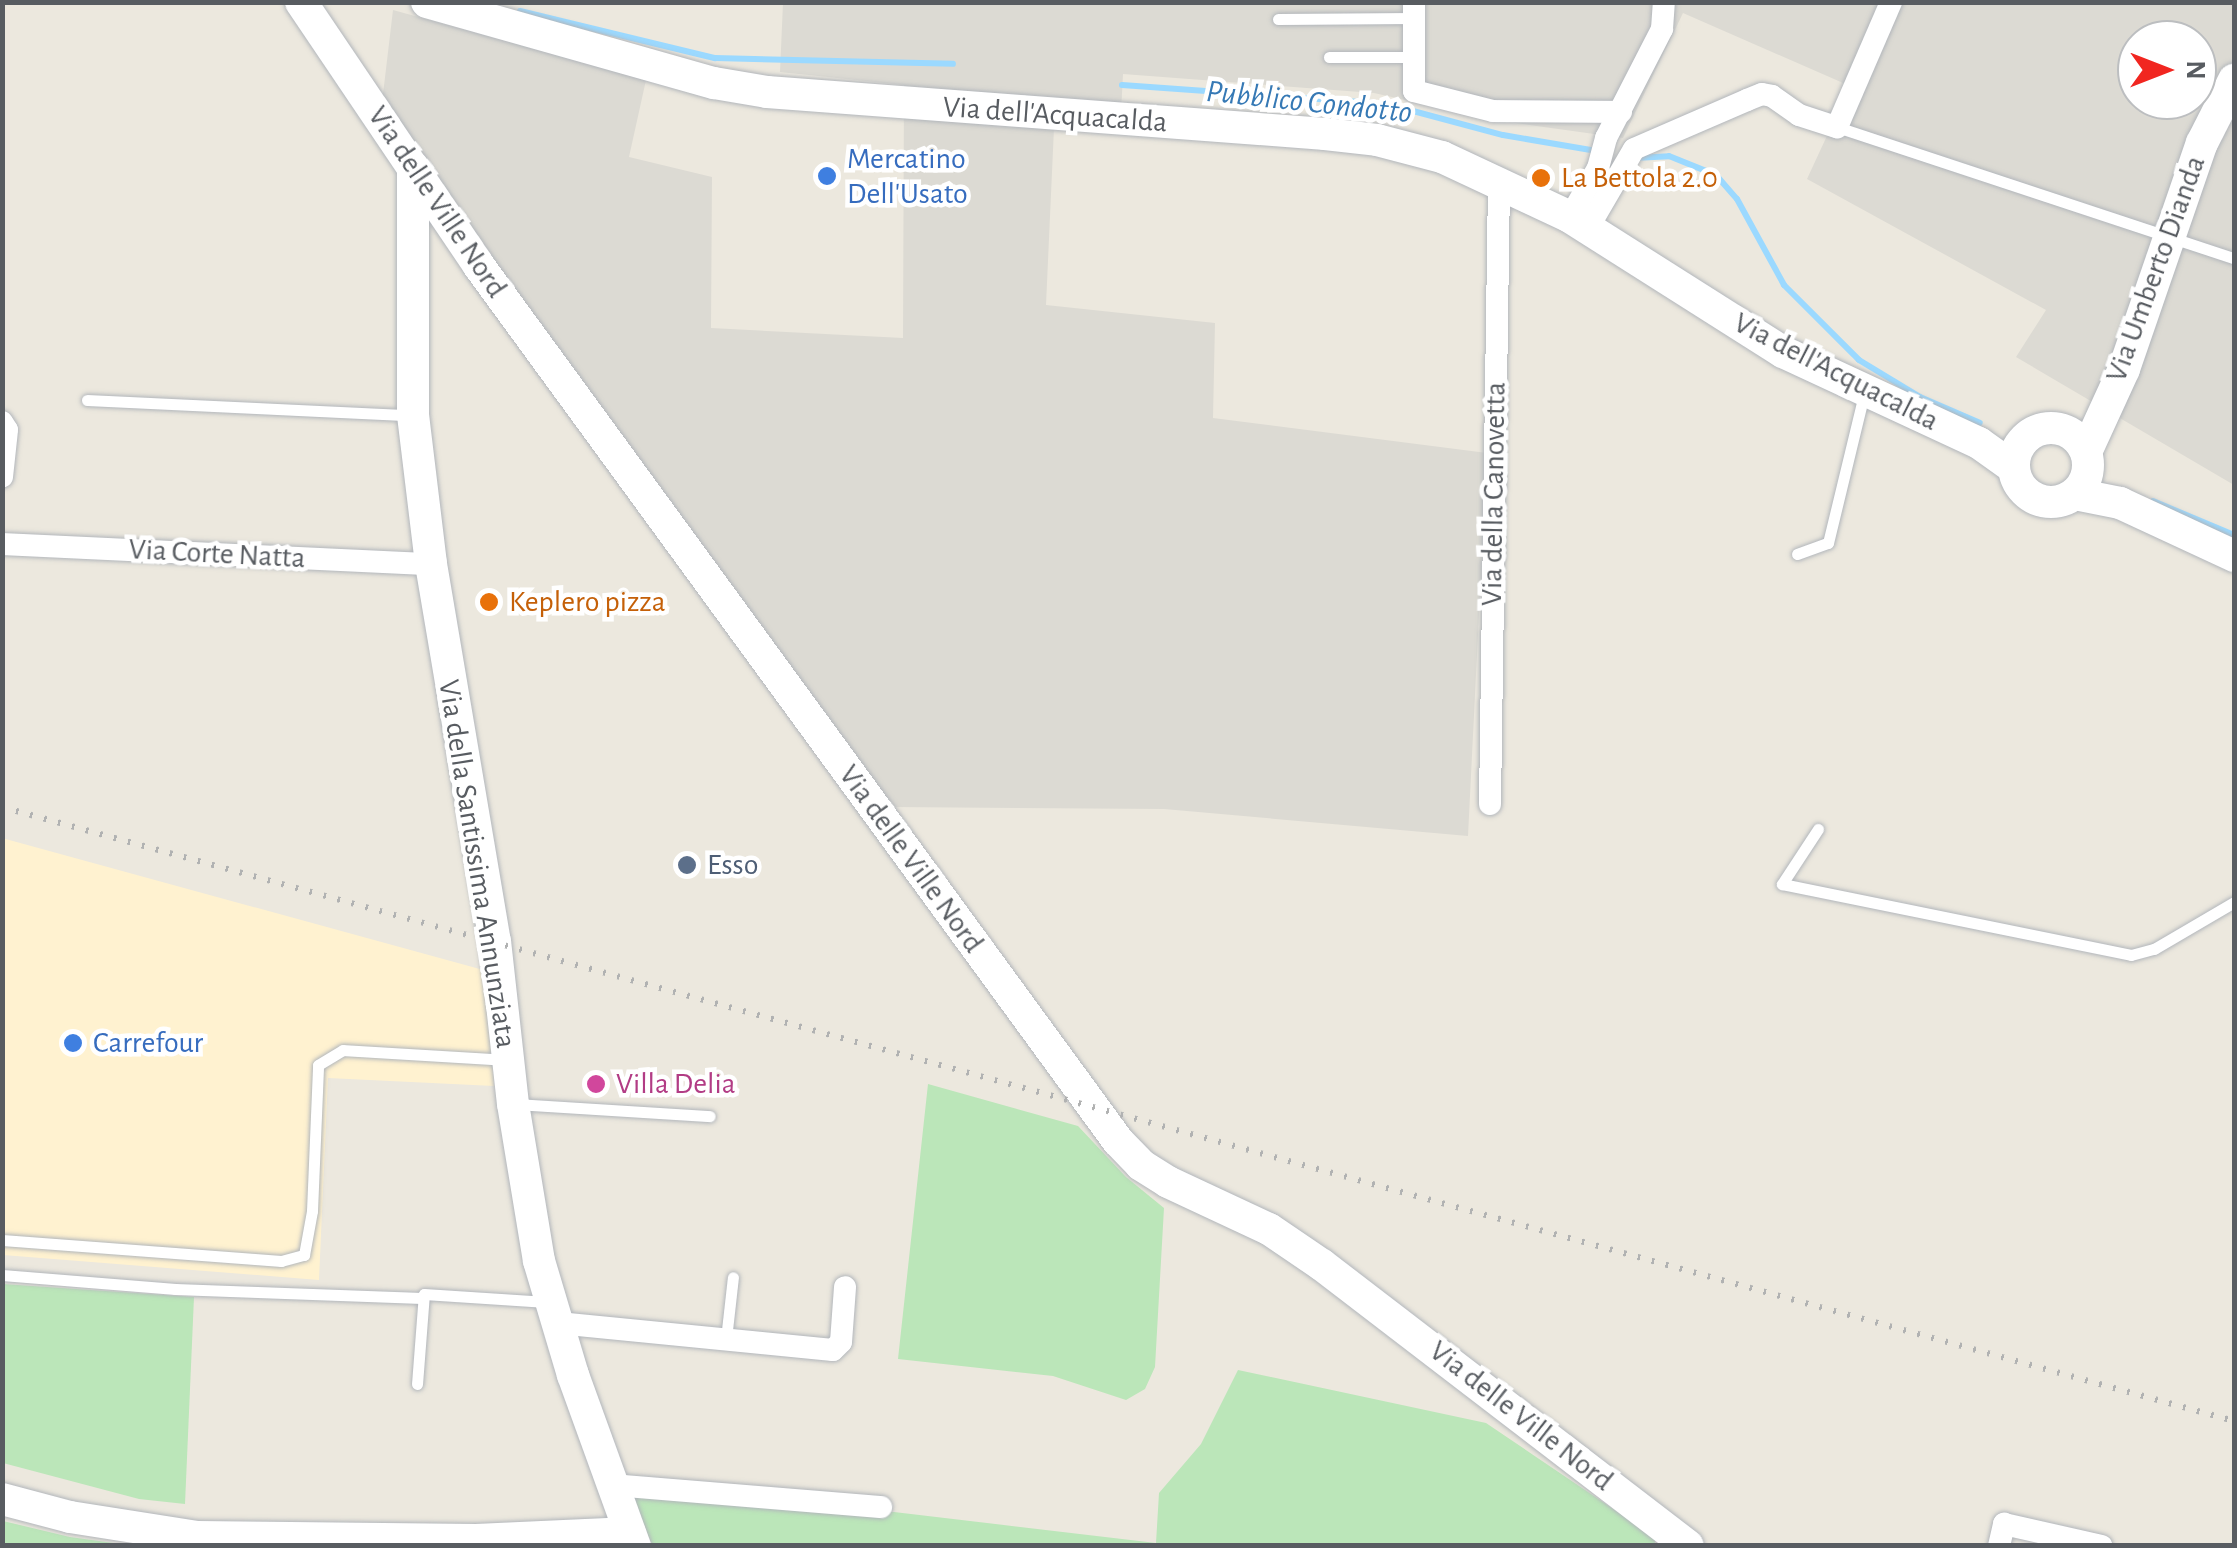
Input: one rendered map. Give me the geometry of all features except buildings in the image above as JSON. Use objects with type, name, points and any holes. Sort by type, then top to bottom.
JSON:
[{"type":"street","name":"Via delle Ville Nord","points":[[301,2],[479,266],[858,787],[1141,1165],[1269,1229],[1322,1265],[1688,1546]]},
{"type":"street","name":"Via dell'Acquacalda","points":[[428,2],[714,83],[767,92],[1376,140],[1442,158],[1579,223],[1784,352],[1979,443],[2014,468]]},
{"type":"street","points":[[1579,223],[1606,138],[1662,29],[1664,2]]},
{"type":"street","points":[[1579,223],[1630,158],[1762,94],[1799,115],[1836,127],[1891,2]]},
{"type":"street","points":[[1414,10],[1414,91],[1493,111],[1621,112]]},
{"type":"street","name":"Via Umberto Dianda","points":[[2079,448],[2106,405],[2172,238],[2202,143],[2234,80]]},
{"type":"street","name":"Via della Santissima Annunziata","points":[[413,167],[414,415],[431,564],[495,941],[513,1104],[539,1261],[632,1540]]},
{"type":"street","name":"Via della Canovetta","points":[[1490,804],[1499,184]]},
{"type":"street","points":[[2,422],[7,430],[2,476]]},
{"type":"street","points":[[1979,443],[2027,436],[2044,428],[2079,448],[2120,503]]},
{"type":"street","points":[[2027,436],[2019,445],[2014,468],[2022,490],[2040,502],[2060,502],[2083,484],[2079,448]]},
{"type":"street","points":[[2075,494],[2120,503],[2234,556]]},
{"type":"street","name":"Via Corte Natta","points":[[2,544],[431,564]]},
{"type":"street","points":[[557,1321],[838,1348],[845,1287]]},
{"type":"street","points":[[557,1321],[832,1365]]},
{"type":"street","points":[[613,1486],[881,1507]]},
{"type":"street","points":[[2,1499],[70,1516],[197,1537],[632,1540]]},
{"type":"street","points":[[1998,1546],[2004,1524],[2102,1546]]},
{"type":"lane","points":[[1278,18],[1414,10]]},
{"type":"lane","points":[[1329,57],[1414,57]]},
{"type":"lane","points":[[1836,127],[2234,258]]},
{"type":"lane","points":[[1797,554],[1828,543],[1865,390]]},
{"type":"lane","points":[[86,400],[414,415]]},
{"type":"lane","points":[[1818,829],[1782,884],[2131,955],[2154,949],[2234,902]]},
{"type":"lane","points":[[2,1240],[281,1261],[304,1254],[312,1210],[318,1065],[343,1050],[507,1060]]},
{"type":"lane","points":[[513,1104],[710,1116]]},
{"type":"lane","points":[[2,1276],[175,1289],[303,1290],[422,1298],[430,1292],[557,1321]]},
{"type":"lane","points":[[726,1339],[733,1276]]},
{"type":"lane","points":[[417,1384],[422,1298]]},
{"type":"shaded area","points":[[783,3],[2234,3],[2234,485],[2016,357],[2046,310],[1807,179],[1850,86],[1683,13],[1623,138],[1494,120],[1374,93],[1123,74],[1120,132],[1054,128],[1046,305],[1215,323],[1213,418],[1487,453],[1468,836],[1164,809],[892,807],[381,111],[393,10],[646,80],[629,157],[712,177],[711,328],[903,338],[904,85],[780,72]]},
{"type":"shaded area","points":[[2,838],[487,971],[494,1086],[328,1078],[319,1280],[3,1255]]},
{"type":"green space","points":[[928,1084],[1078,1126],[1126,1177],[1164,1208],[1155,1367],[1145,1389],[1126,1400],[1053,1376],[898,1359]]},
{"type":"green space","points":[[3,1284],[194,1297],[185,1504],[139,1499],[3,1463]]},
{"type":"green space","points":[[1238,1370],[1486,1423],[1656,1538],[1654,1546],[653,1546],[629,1496],[894,1512],[1156,1543],[1159,1493],[1201,1444]]},
{"type":"green space","points":[[3,1521],[70,1537],[128,1545],[3,1545]]},
{"type":"waterway","name":"Pubblico Condotto","points":[[520,11],[715,58],[953,64]]},
{"type":"waterway","name":"Pubblico Condotto","points":[[1122,85],[1387,104],[1503,135],[1597,151]]},
{"type":"waterway","name":"Pubblico Condotto","points":[[1634,158],[1669,156],[1716,175],[1737,199],[1784,285],[1859,360],[1920,397],[1980,423]]},
{"type":"waterway","name":"Pubblico Condotto","points":[[2153,501],[2234,535]]},
{"type":"railway","points":[[2,807],[2234,1421]]},
{"type":"place","name":"Mercatino Dell'Usato","points":[[827,176]]},
{"type":"place","name":"La Bettola 2.0","points":[[1541,178]]},
{"type":"place","name":"Keplero pizza","points":[[489,602]]},
{"type":"place","name":"Esso","points":[[687,865]]},
{"type":"place","name":"Carrefour","points":[[73,1043]]},
{"type":"place","name":"Villa Delia","points":[[596,1084]]}]
